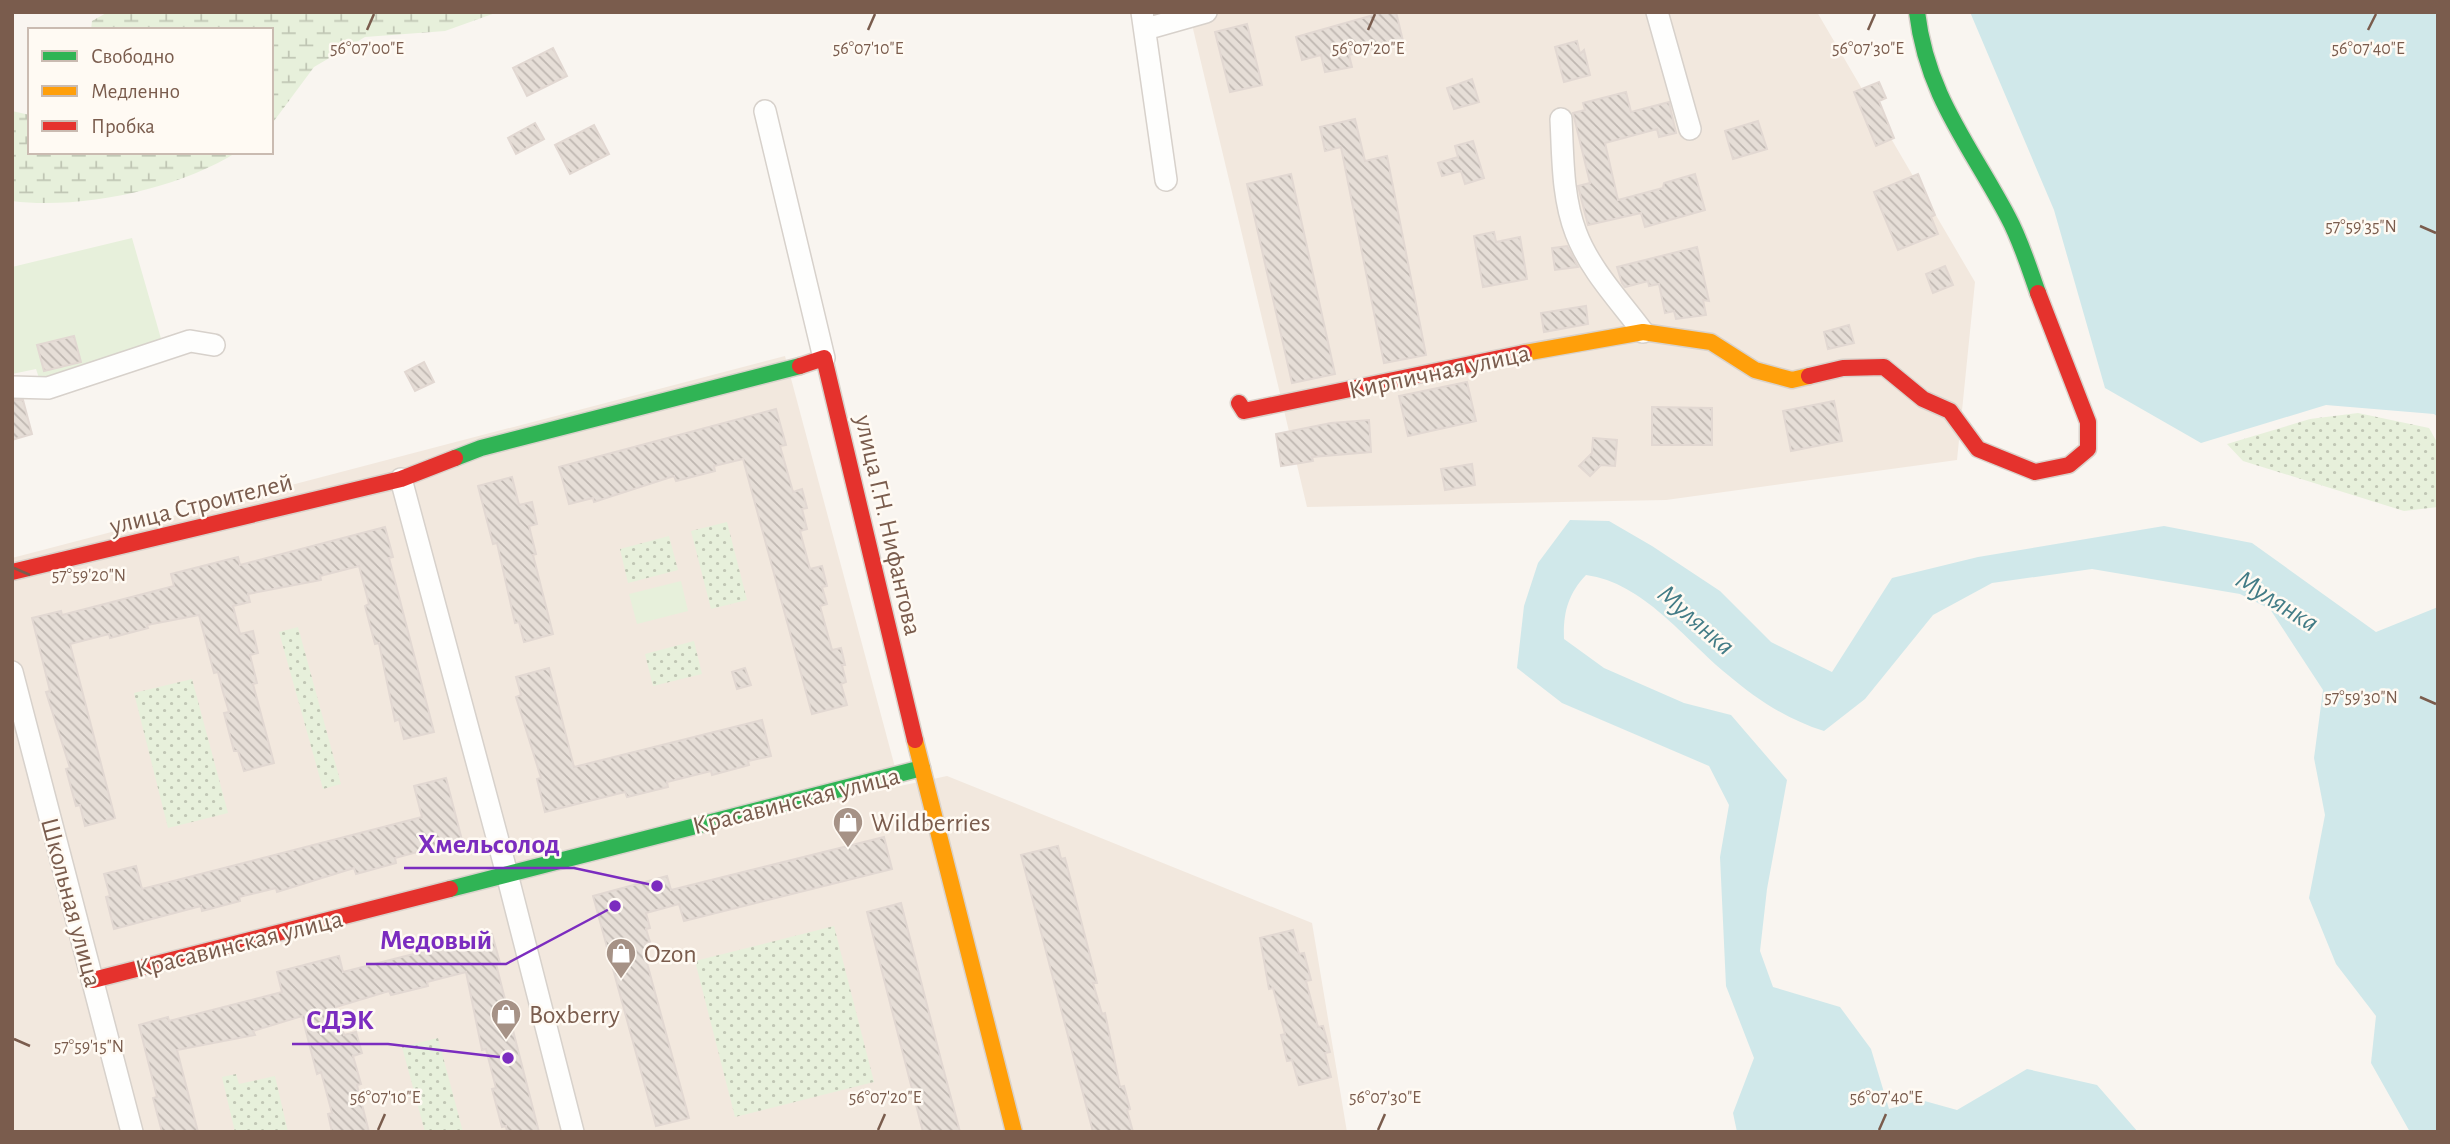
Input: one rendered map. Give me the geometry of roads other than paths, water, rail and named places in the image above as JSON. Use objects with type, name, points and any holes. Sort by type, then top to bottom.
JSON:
[{"type":"street","points":[[1166,180],[1144,21],[1206,12]]},
{"type":"street","points":[[1657,12],[1690,129]]},
{"type":"street","name":"Кирпичная улица","points":[[1239,403],[1244,411],[1490,359],[1643,332],[1711,342],[1755,370],[1792,380],[1843,368],[1884,367],[1923,399],[1950,411],[1978,449],[2035,472],[2069,465],[2088,449],[2088,422],[2010,220],[1935,89],[1921,46],[1917,12]]},
{"type":"street","points":[[573,1132],[508,874],[401,479],[481,448],[781,372],[824,358],[765,111]]},
{"type":"street","points":[[1561,119],[1567,198],[1576,233],[1595,269],[1643,332]]},
{"type":"street","points":[[12,387],[48,388],[190,341],[214,345]]},
{"type":"street","name":"улица Г.Н. Нифантова","points":[[824,358],[922,768],[1014,1132]]},
{"type":"street","name":"улица Строителей","points":[[12,572],[401,479]]},
{"type":"street","name":"Школьная улица","points":[[12,672],[132,1132]]},
{"type":"street","name":"Красавинская улица","points":[[93,981],[922,768]]},
{"type":"water","points":[[1970,12],[2438,12],[2438,417],[2434,414],[2326,405],[2201,443],[2105,388],[2054,210]]},
{"type":"water","name":"Мулянка","points":[[1570,520],[1609,521],[1720,591],[1771,642],[1832,672],[1892,578],[1978,557],[2164,526],[2252,543],[2376,632],[2438,607],[2438,1132],[2410,1132],[2371,1063],[2376,1016],[2336,964],[2309,898],[2325,815],[2314,758],[2323,690],[2270,609],[2240,594],[2092,569],[1992,583],[1933,615],[1865,699],[1824,731],[1785,715],[1750,692],[1645,601],[1607,580],[1586,575],[1568,604],[1564,639],[1604,668],[1684,703],[1731,715],[1787,780],[1767,889],[1760,951],[1773,987],[1840,1007],[1871,1049],[1889,1109],[1921,1100],[1957,1110],[2027,1069],[2097,1085],[2138,1132],[1737,1132],[1733,1113],[1754,1058],[1726,986],[1720,857],[1729,805],[1709,766],[1562,703],[1517,668],[1524,606],[1538,563]]},
{"type":"place","name":"Wildberries","points":[[848,849]]},
{"type":"place","name":"Хмельсолод","points":[[657,886]]},
{"type":"place","name":"Медовый","points":[[615,906]]},
{"type":"place","name":"Ozon","points":[[621,980]]},
{"type":"place","name":"Boxberry","points":[[506,1041]]},
{"type":"place","name":"СДЭК","points":[[508,1058]]}]
